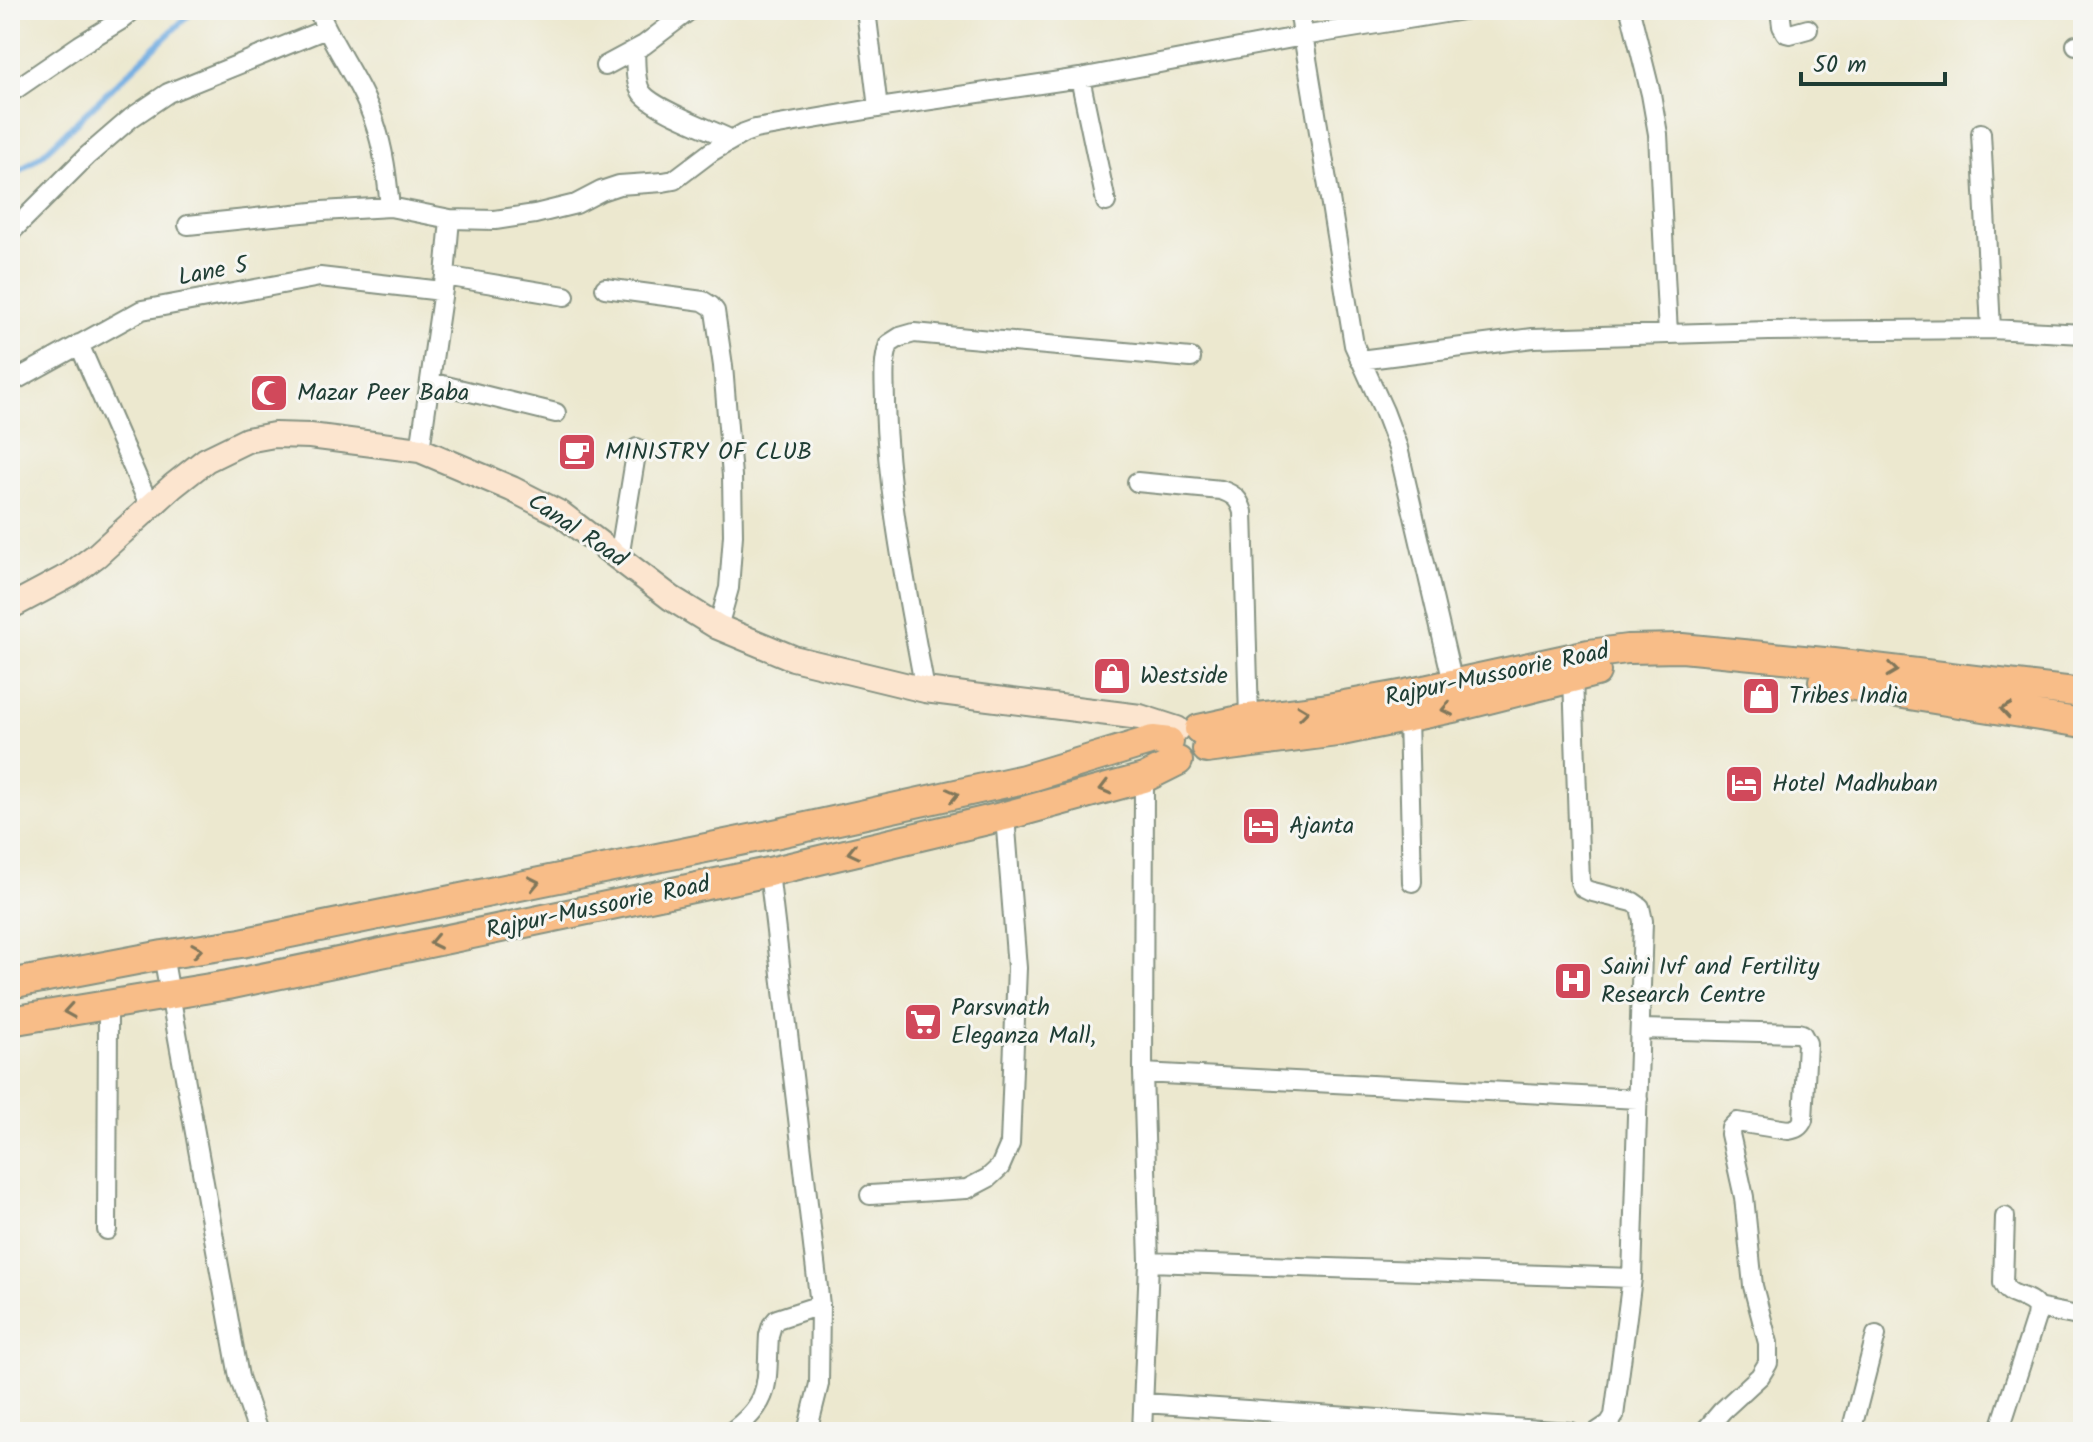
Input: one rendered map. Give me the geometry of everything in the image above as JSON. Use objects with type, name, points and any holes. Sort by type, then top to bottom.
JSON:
[{"type":"main road","name":"Rajpur-Mussoorie Road","points":[[10,1021],[228,985],[769,872],[1005,816],[1144,778],[1186,742],[1249,718],[1406,694],[1589,654],[1627,649],[1682,648],[2083,693]]},
{"type":"main road","name":"Rajpur-Mussoorie Road","points":[[10,984],[241,943],[779,833],[1024,779],[1153,740],[1186,742],[1337,732],[1457,707],[1638,663],[1667,661],[1845,683],[2083,723]]},
{"type":"street","points":[[10,93],[133,10]]},
{"type":"street","points":[[318,10],[375,122],[390,207]]},
{"type":"street","points":[[605,66],[635,50],[690,10]]},
{"type":"street","points":[[866,10],[878,108]]},
{"type":"street","points":[[1299,10],[1354,345],[1398,448],[1453,683]]},
{"type":"street","points":[[188,225],[390,207],[450,219],[514,218],[576,204],[619,185],[674,180],[732,140],[755,129],[1080,78],[1409,14],[1463,10]]},
{"type":"street","points":[[1630,10],[1658,134],[1668,334]]},
{"type":"street","points":[[1780,10],[1786,33],[1808,29]]},
{"type":"street","points":[[10,233],[98,147],[131,118],[168,93],[326,29]]},
{"type":"street","points":[[635,50],[637,80],[642,93],[655,105],[732,140]]},
{"type":"street","points":[[1080,78],[1106,202]]},
{"type":"street","points":[[1981,133],[1991,329]]},
{"type":"street","points":[[420,450],[450,219]]},
{"type":"street","name":"Lane 5","points":[[10,383],[142,310],[320,277],[444,283],[565,296]]},
{"type":"street","points":[[605,288],[703,301],[715,311],[732,476],[733,535],[729,588],[718,627]]},
{"type":"street","points":[[1360,360],[1533,338],[1991,329],[2083,334]]},
{"type":"street","points":[[925,690],[886,450],[884,366],[889,344],[914,333],[1191,358]]},
{"type":"street","points":[[79,344],[150,507]]},
{"type":"street","points":[[430,382],[556,413]]},
{"type":"street","name":"Canal Road","points":[[10,607],[70,575],[97,555],[206,460],[247,440],[274,435],[310,436],[420,450],[512,489],[561,514],[671,598],[718,627],[793,658],[925,690],[1140,717],[1186,742]]},
{"type":"street","points":[[619,558],[637,448]]},
{"type":"street","points":[[1137,482],[1221,490],[1234,494],[1239,501],[1243,512],[1249,718]]},
{"type":"street","points":[[1573,677],[1580,882],[1589,891],[1633,902],[1640,907],[1643,921],[1632,1278],[1614,1416],[1604,1431]]},
{"type":"street","points":[[1408,717],[1412,882]]},
{"type":"street","points":[[1142,1432],[1149,1262],[1143,1073],[1144,778]]},
{"type":"street","points":[[870,1195],[967,1189],[988,1178],[1000,1167],[1010,1144],[1017,968],[1005,816]]},
{"type":"street","points":[[769,872],[820,1305],[819,1384],[807,1432]]},
{"type":"street","points":[[163,955],[239,1377],[258,1432]]},
{"type":"street","points":[[103,1005],[108,1014],[107,1230]]},
{"type":"street","points":[[1641,1029],[1798,1033],[1807,1043],[1803,1120],[1800,1125],[1788,1130],[1737,1122],[1731,1128],[1744,1197],[1753,1286],[1768,1343],[1768,1363],[1760,1376],[1704,1432]]},
{"type":"street","points":[[1143,1073],[1638,1099]]},
{"type":"street","points":[[1999,1432],[2037,1308],[2032,1300],[2004,1288],[2005,1217]]},
{"type":"street","points":[[1149,1262],[1632,1278]]},
{"type":"street","points":[[731,1432],[758,1408],[764,1394],[772,1325],[777,1319],[820,1305]]},
{"type":"street","points":[[2037,1308],[2083,1317]]},
{"type":"street","points":[[1851,1432],[1876,1335]]},
{"type":"street","points":[[1144,1403],[1570,1432]]},
{"type":"waterway","points":[[10,178],[43,154],[194,10]]},
{"type":"place","name":"Mazar Peer Baba","points":[[269,393]]},
{"type":"place","name":"MINISTRY OF CLUB","points":[[577,452]]},
{"type":"place","name":"Westside","points":[[1112,676]]},
{"type":"place","name":"Tribes India","points":[[1761,696]]},
{"type":"place","name":"Hotel Madhuban","points":[[1744,784]]},
{"type":"place","name":"Ajanta","points":[[1261,826]]},
{"type":"place","name":"Saini Ivf and Fertility Research Centre","points":[[1573,981]]},
{"type":"place","name":"Parsvnath Eleganza Mall,","points":[[923,1022]]}]
